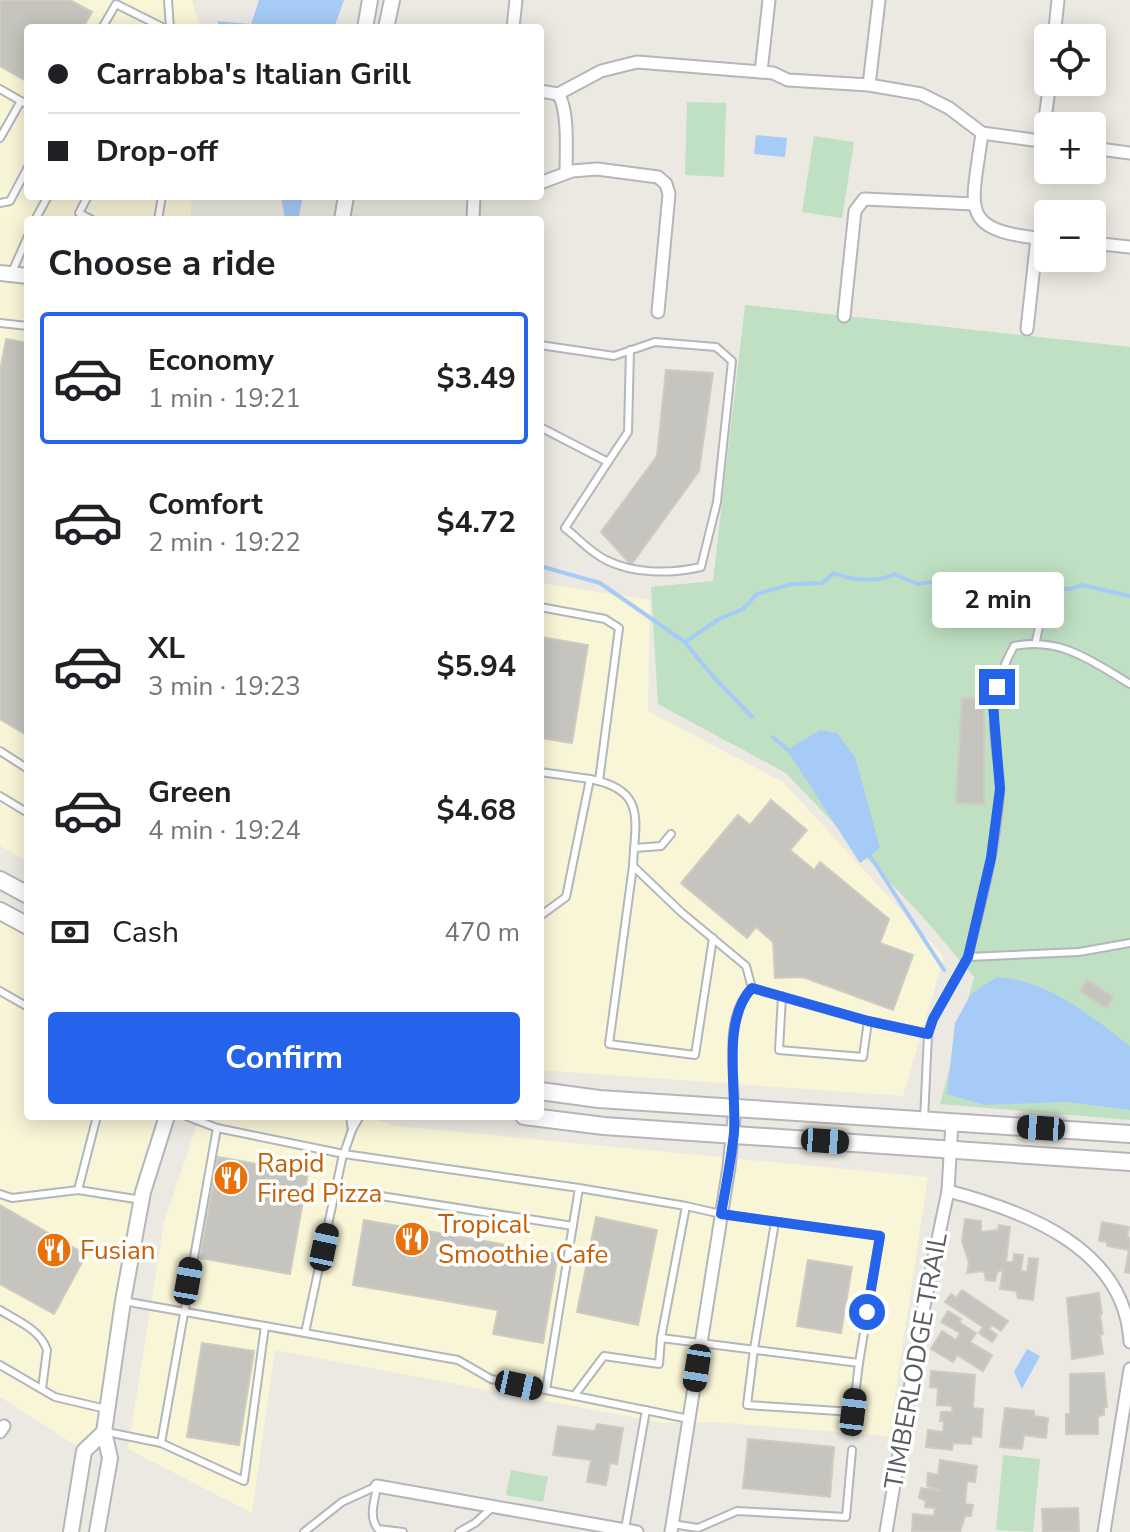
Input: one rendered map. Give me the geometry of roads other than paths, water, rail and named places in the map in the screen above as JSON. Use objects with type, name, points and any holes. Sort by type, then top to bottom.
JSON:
[{"type":"main road","points":[[0,880],[24,893]]},
{"type":"main road","points":[[0,911],[24,924]]},
{"type":"main road","points":[[544,1092],[599,1099],[735,1109],[1130,1134]]},
{"type":"main road","points":[[544,1118],[604,1126],[1130,1162]]},
{"type":"street","points":[[366,24],[370,0]]},
{"type":"street","points":[[387,24],[392,0]]},
{"type":"street","points":[[513,24],[516,0]]},
{"type":"street","points":[[761,72],[769,0]]},
{"type":"street","points":[[869,85],[879,0]]},
{"type":"street","points":[[1055,24],[1058,0]]},
{"type":"street","points":[[544,92],[558,94],[601,71],[637,62],[773,73],[788,80],[905,90],[928,97],[982,133],[1034,140]]},
{"type":"street","points":[[558,94],[565,129],[566,173]]},
{"type":"street","points":[[982,133],[974,204],[977,214],[990,228],[1034,237]]},
{"type":"street","points":[[1106,150],[1130,153]]},
{"type":"street","points":[[544,181],[566,173],[597,169],[651,174],[666,184],[669,194],[658,312]]},
{"type":"street","points":[[844,316],[858,204],[864,199],[974,204]]},
{"type":"street","points":[[1106,244],[1130,247]]},
{"type":"street","points":[[1027,329],[1036,272]]},
{"type":"street","points":[[672,1528],[734,1134],[735,1109]]},
{"type":"street","points":[[97,1532],[110,1458],[104,1432],[123,1301],[142,1200],[166,1120]]},
{"type":"street","name":"TIMBERLODGE TRAIL","points":[[886,1532],[932,1264],[948,1191],[952,1122]]},
{"type":"street","points":[[948,1191],[1024,1216],[1064,1237],[1085,1253],[1104,1271],[1118,1294],[1126,1314],[1130,1342]]},
{"type":"street","points":[[1104,1532],[1130,1369]]},
{"type":"street","points":[[71,1532],[84,1451],[104,1432]]},
{"type":"street","points":[[377,1486],[629,1531]]},
{"type":"lane","points":[[168,0],[170,24]]},
{"type":"lane","points":[[104,24],[116,4],[156,24]]},
{"type":"lane","points":[[0,89],[24,103]]},
{"type":"lane","points":[[0,138],[21,101]]},
{"type":"lane","points":[[0,203],[10,201],[24,175]]},
{"type":"lane","points":[[85,216],[79,213],[86,200]]},
{"type":"lane","points":[[18,276],[24,252]]},
{"type":"lane","points":[[0,323],[24,326]]},
{"type":"lane","points":[[544,346],[614,356],[630,350],[655,342],[716,347],[732,361],[717,502],[701,567],[638,571],[604,559],[565,528],[628,432],[630,350]]},
{"type":"lane","points":[[544,429],[608,462]]},
{"type":"lane","points":[[544,608],[605,619],[619,628],[599,781]]},
{"type":"lane","points":[[1036,641],[1042,612]]},
{"type":"lane","points":[[924,1120],[928,1034],[933,1019],[968,957],[991,858],[1000,789],[993,705],[1001,670],[1014,646],[1036,641],[1082,654],[1130,684]]},
{"type":"lane","points":[[0,751],[24,766]]},
{"type":"lane","points":[[544,773],[612,783],[624,791],[632,803],[635,816],[633,866],[609,1044],[695,1055],[713,938]]},
{"type":"lane","points":[[544,913],[566,897],[590,779]]},
{"type":"lane","points":[[0,796],[24,811]]},
{"type":"lane","points":[[634,848],[661,846],[671,834]]},
{"type":"lane","points":[[633,866],[746,966],[752,988],[737,1011],[733,1029],[735,1109]]},
{"type":"lane","points":[[968,957],[1079,952],[1130,943]]},
{"type":"lane","points":[[752,988],[868,1021],[928,1034]]},
{"type":"lane","points":[[0,991],[24,1005]]},
{"type":"lane","points":[[782,996],[779,1050],[863,1057],[868,1021]]},
{"type":"lane","points":[[78,1190],[96,1120]]},
{"type":"lane","points":[[196,1120],[217,1128],[344,1154],[880,1236],[853,1412],[747,1405],[775,1222]]},
{"type":"lane","points":[[351,1120],[352,1130]]},
{"type":"lane","points":[[305,1333],[344,1154],[358,1120]]},
{"type":"lane","points":[[161,1443],[217,1128]]},
{"type":"lane","points":[[546,1390],[579,1188]]},
{"type":"lane","points":[[336,1189],[573,1226]]},
{"type":"lane","points":[[0,1194],[12,1198],[78,1190],[142,1200]]},
{"type":"lane","points":[[574,1396],[604,1356],[659,1364],[661,1338],[686,1206]]},
{"type":"lane","points":[[123,1301],[458,1360],[491,1379],[689,1419]]},
{"type":"lane","points":[[0,1310],[40,1335],[45,1344],[42,1389]]},
{"type":"lane","points":[[104,1432],[161,1443],[244,1481],[265,1326]]},
{"type":"lane","points":[[661,1338],[859,1363]]},
{"type":"lane","points":[[0,1365],[55,1397],[107,1409]]},
{"type":"lane","points":[[629,1531],[646,1410]]},
{"type":"lane","points":[[672,1528],[700,1530],[737,1511],[846,1517],[852,1450]]},
{"type":"lane","points":[[304,1532],[342,1502],[377,1486]]},
{"type":"lane","points":[[377,1486],[374,1524],[378,1529],[403,1532]]},
{"type":"lane","points":[[459,1532],[494,1506]]},
{"type":"water","points":[[259,0],[344,0],[335,24],[251,24]]},
{"type":"water","points":[[217,21],[251,24],[219,24]]},
{"type":"water","points":[[756,135],[787,138],[785,157],[754,154]]},
{"type":"water","points":[[282,200],[302,200],[299,216],[284,216]]},
{"type":"water","points":[[820,730],[837,733],[855,757],[880,848],[860,863],[787,750]]},
{"type":"water","points":[[997,977],[1051,992],[1130,1046],[1130,1110],[1067,1102],[985,1105],[947,1094],[955,1023],[971,994]]},
{"type":"water","points":[[1027,1349],[1040,1356],[1022,1389],[1014,1372]]},
{"type":"waterway","points":[[544,567],[600,583],[685,642],[752,717]]},
{"type":"waterway","points":[[685,642],[719,619],[743,609],[757,594],[792,584],[822,583],[834,573],[864,580],[894,574],[917,584],[939,581],[971,591],[994,582],[1007,587],[1046,589],[1070,589],[1082,585],[1130,596]]},
{"type":"waterway","points":[[773,737],[789,751]]},
{"type":"waterway","points":[[867,851],[944,970]]},
{"type":"place","name":"Rapid Fired Pizza","points":[[231,1178]]},
{"type":"place","name":"Tropical Smoothie Cafe","points":[[412,1239]]},
{"type":"place","name":"Fusian","points":[[54,1250]]}]
